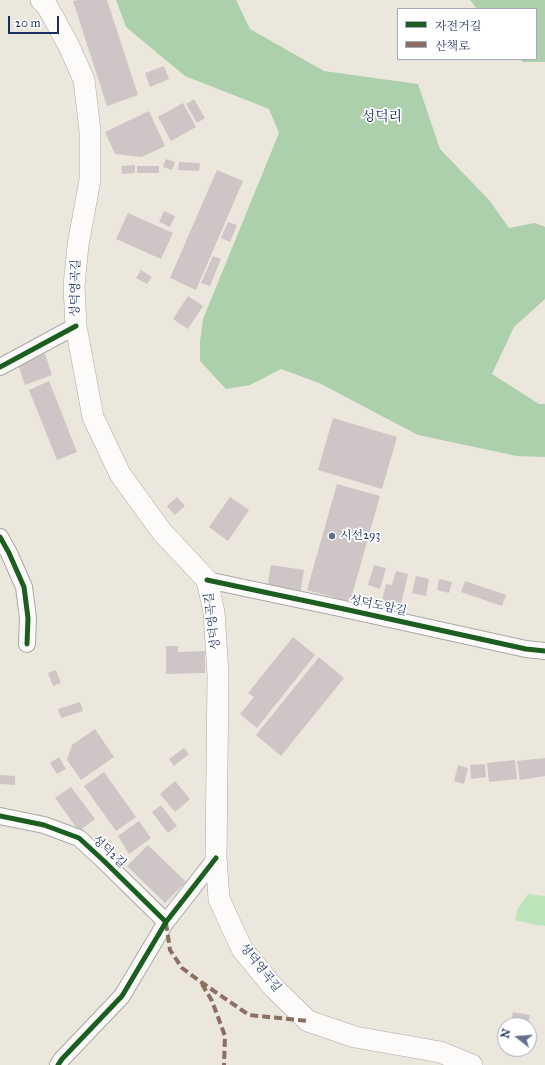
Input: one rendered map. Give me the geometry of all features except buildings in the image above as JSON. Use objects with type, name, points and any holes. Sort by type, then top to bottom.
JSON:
[{"type":"main road","name":"성덕영곡길","points":[[41,0],[47,6],[68,44],[84,80],[90,131],[90,180],[78,245],[74,286],[76,326],[93,417],[120,474],[162,532],[208,580],[214,612],[218,675],[216,858],[219,899],[242,949],[274,988],[308,1020],[355,1037],[440,1052],[472,1065]]},
{"type":"street","points":[[0,367],[76,326]]},
{"type":"street","points":[[0,537],[9,553],[24,588],[28,618],[27,644]]},
{"type":"street","name":"성덕도암길","points":[[208,580],[359,612],[526,650],[545,651]]},
{"type":"street","name":"성덕2길","points":[[0,816],[44,825],[79,838],[104,860],[166,922]]},
{"type":"street","points":[[58,1065],[122,996],[166,922],[216,858]]},
{"type":"green space","points":[[116,0],[236,0],[250,29],[324,71],[418,84],[440,149],[489,200],[509,228],[535,223],[545,227],[545,299],[514,327],[492,374],[539,404],[545,404],[545,457],[517,456],[418,435],[319,383],[281,369],[250,385],[226,389],[200,361],[200,342],[203,319],[279,133],[269,109],[185,76],[126,27]]},
{"type":"green space","points":[[470,0],[545,0],[545,62],[523,62],[521,60],[537,60],[537,8],[476,8]]},
{"type":"green space","points":[[528,894],[545,896],[545,926],[515,920],[518,908]]},
{"type":"marked path","points":[[166,923],[170,950],[182,968],[201,982],[249,1015],[308,1021]]},
{"type":"marked path","points":[[202,984],[212,1001],[225,1036],[224,1065]]},
{"type":"cycle path","points":[[0,367],[76,326]]},
{"type":"cycle path","points":[[0,537],[24,587],[28,618],[27,644]]},
{"type":"cycle path","points":[[207,580],[526,649],[545,651]]},
{"type":"cycle path","points":[[0,816],[44,825],[79,838],[166,922]]},
{"type":"cycle path","points":[[58,1065],[122,996],[166,922],[216,858]]},
{"type":"place","name":"시선293","points":[[332,536]]},
{"type":"district","name":"성덕리","points":[[382,118]]}]
